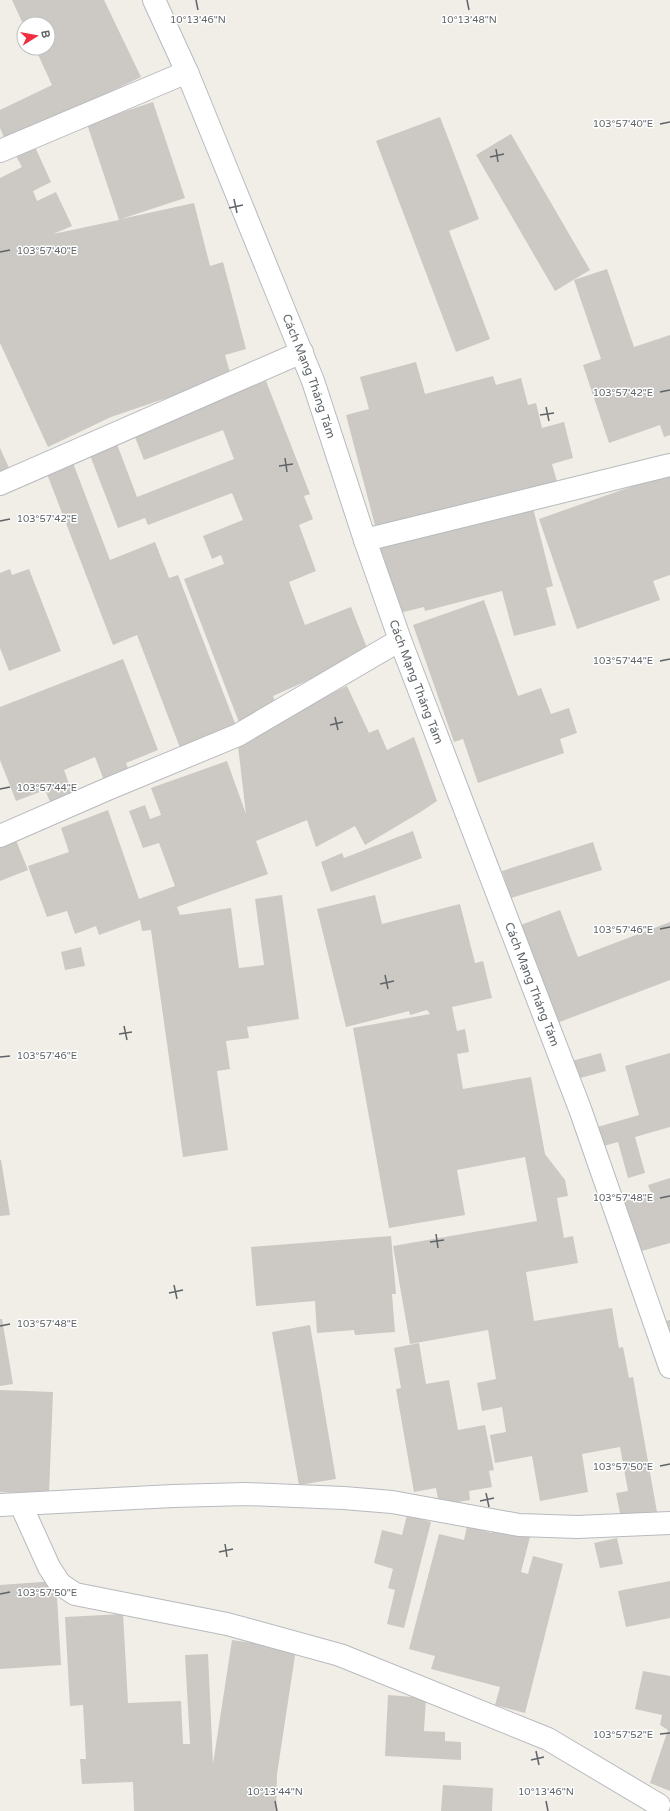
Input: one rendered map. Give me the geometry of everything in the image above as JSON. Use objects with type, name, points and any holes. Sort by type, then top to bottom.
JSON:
[{"type":"street","name":"Cách Mạng Tháng Tám","points":[[154,0],[187,72],[302,352],[400,640],[580,1109],[670,1366]]},
{"type":"street","points":[[0,151],[187,72]]},
{"type":"street","points":[[0,484],[302,352]]},
{"type":"street","points":[[365,540],[670,465]]},
{"type":"street","points":[[0,836],[110,788],[238,735],[400,640]]},
{"type":"street","points":[[662,1808],[548,1739],[340,1655],[227,1624],[75,1594],[60,1584],[10,1505],[172,1496],[246,1494],[344,1498],[392,1502],[519,1526],[577,1527],[670,1524]]},
{"type":"building","points":[[12,0],[104,0],[141,77],[6,142],[0,128],[0,110],[52,85],[39,56],[56,56],[56,16],[19,16]]},
{"type":"building","points":[[153,102],[185,198],[121,219],[194,203],[210,266],[223,262],[246,349],[225,355],[231,376],[111,417],[48,447],[0,343],[0,178],[22,167],[16,156],[35,147],[51,182],[33,191],[37,201],[56,192],[72,226],[53,234],[119,220],[87,124]]},
{"type":"building","points":[[440,117],[479,219],[449,231],[490,339],[456,352],[376,141]]},
{"type":"building","points":[[511,134],[590,270],[555,291],[476,155]]},
{"type":"building","points":[[607,269],[634,347],[670,335],[670,435],[664,437],[660,425],[609,443],[583,365],[601,359],[574,280]]},
{"type":"building","points":[[416,362],[425,394],[493,376],[496,385],[521,378],[528,405],[536,403],[542,428],[564,422],[573,458],[552,464],[558,485],[377,533],[346,415],[369,409],[360,377]]},
{"type":"building","points":[[266,381],[310,494],[304,496],[313,519],[299,525],[316,571],[289,582],[305,625],[351,607],[369,653],[273,696],[278,710],[240,725],[184,579],[224,564],[221,555],[212,559],[203,536],[243,520],[232,493],[148,525],[145,518],[118,528],[88,450],[115,439],[137,497],[234,459],[223,430],[144,460],[133,432]]},
{"type":"building","points":[[0,448],[10,470],[0,475]]},
{"type":"building","points":[[73,463],[110,560],[155,542],[169,578],[178,575],[238,731],[182,753],[137,635],[113,645],[47,474]]},
{"type":"building","points":[[670,473],[670,575],[653,581],[660,600],[577,629],[539,519]]},
{"type":"building","points":[[532,504],[553,586],[546,588],[556,625],[514,636],[502,591],[425,611],[424,607],[395,614],[376,545]]},
{"type":"building","points":[[10,569],[12,575],[29,569],[61,651],[9,671],[0,648],[0,573]]},
{"type":"building","points":[[484,600],[518,696],[541,688],[551,714],[569,708],[577,733],[560,739],[564,753],[478,783],[463,739],[454,742],[413,625]]},
{"type":"building","points":[[123,659],[158,750],[126,763],[130,774],[105,783],[95,757],[64,770],[73,795],[51,804],[45,790],[16,801],[0,760],[0,707]]},
{"type":"building","points":[[347,686],[369,733],[378,729],[387,750],[414,737],[437,801],[365,845],[355,826],[316,847],[307,820],[256,841],[268,874],[177,907],[180,915],[231,908],[239,968],[264,965],[255,899],[282,895],[299,1019],[247,1027],[249,1038],[226,1041],[230,1069],[217,1071],[228,1150],[183,1157],[151,930],[142,931],[140,920],[99,935],[96,926],[75,934],[67,911],[47,917],[28,866],[69,852],[61,828],[108,810],[139,899],[175,886],[159,843],[143,848],[129,811],[145,805],[150,819],[161,815],[151,788],[227,761],[246,814],[238,746],[292,713]]},
{"type":"building","points":[[413,831],[422,858],[331,892],[321,862],[342,853],[344,858]]},
{"type":"building","points":[[15,838],[28,870],[0,881],[0,844]]},
{"type":"building","points":[[593,842],[602,870],[511,898],[502,871]]},
{"type":"building","points":[[375,895],[382,924],[460,904],[475,963],[483,961],[492,998],[452,1007],[457,1031],[465,1029],[469,1052],[457,1054],[463,1089],[531,1077],[545,1154],[565,1180],[568,1196],[557,1198],[564,1238],[573,1236],[578,1263],[526,1272],[534,1321],[612,1308],[619,1348],[623,1347],[629,1378],[633,1377],[657,1512],[621,1518],[616,1493],[628,1491],[620,1447],[582,1454],[588,1492],[540,1501],[532,1456],[495,1463],[490,1435],[506,1432],[502,1407],[482,1411],[477,1383],[496,1379],[488,1330],[410,1344],[393,1246],[537,1221],[525,1157],[457,1170],[465,1215],[389,1228],[353,1028],[430,1014],[427,1010],[410,1015],[409,1011],[346,1027],[317,909]]},
{"type":"building","points":[[560,910],[578,957],[670,922],[670,980],[557,1023],[521,925]]},
{"type":"building","points":[[81,947],[85,966],[65,970],[61,952]]},
{"type":"building","points":[[601,1053],[606,1071],[573,1080],[568,1062]]},
{"type":"building","points":[[670,1053],[670,1127],[635,1137],[645,1173],[628,1178],[618,1142],[600,1147],[594,1128],[639,1115],[625,1066]]},
{"type":"building","points":[[0,1160],[10,1215],[0,1216]]},
{"type":"building","points":[[670,1178],[670,1243],[638,1252],[618,1203],[651,1193],[648,1185]]},
{"type":"building","points":[[391,1236],[396,1294],[392,1294],[395,1332],[355,1335],[354,1330],[317,1333],[315,1301],[256,1306],[251,1247]]},
{"type":"building","points":[[0,1319],[2,1319],[13,1384],[0,1386]]},
{"type":"building","points":[[670,1320],[670,1337],[665,1321]]},
{"type":"building","points":[[310,1325],[336,1479],[299,1485],[272,1332]]},
{"type":"building","points":[[419,1343],[426,1384],[449,1380],[458,1430],[485,1425],[494,1470],[489,1471],[492,1487],[469,1491],[470,1500],[439,1505],[436,1488],[414,1492],[396,1389],[401,1388],[394,1348]]},
{"type":"building","points":[[0,1390],[53,1392],[49,1494],[0,1492]]},
{"type":"building","points":[[407,1515],[431,1522],[404,1628],[387,1624],[395,1590],[388,1588],[393,1569],[374,1563],[382,1530],[402,1535]]},
{"type":"building","points":[[494,1524],[531,1533],[521,1572],[528,1574],[533,1556],[563,1564],[525,1713],[495,1705],[500,1687],[431,1669],[435,1656],[409,1649],[439,1534],[464,1540],[467,1526],[492,1533]]},
{"type":"building","points":[[617,1538],[623,1564],[600,1568],[594,1543]]},
{"type":"building","points":[[56,1581],[61,1665],[0,1669],[0,1585]]},
{"type":"building","points":[[670,1581],[670,1618],[626,1627],[618,1591]]},
{"type":"building","points":[[123,1614],[128,1703],[181,1701],[183,1744],[190,1744],[185,1655],[208,1654],[213,1764],[232,1640],[296,1649],[277,1774],[276,1811],[134,1811],[133,1782],[82,1784],[80,1759],[86,1759],[83,1705],[70,1706],[65,1617]]},
{"type":"building","points":[[643,1671],[670,1676],[670,1791],[650,1783],[668,1730],[660,1725],[662,1715],[635,1709]]},
{"type":"building","points":[[388,1695],[426,1698],[424,1731],[445,1732],[445,1741],[461,1742],[461,1760],[385,1756]]},
{"type":"building","points":[[443,1785],[493,1788],[492,1811],[441,1811]]}]
